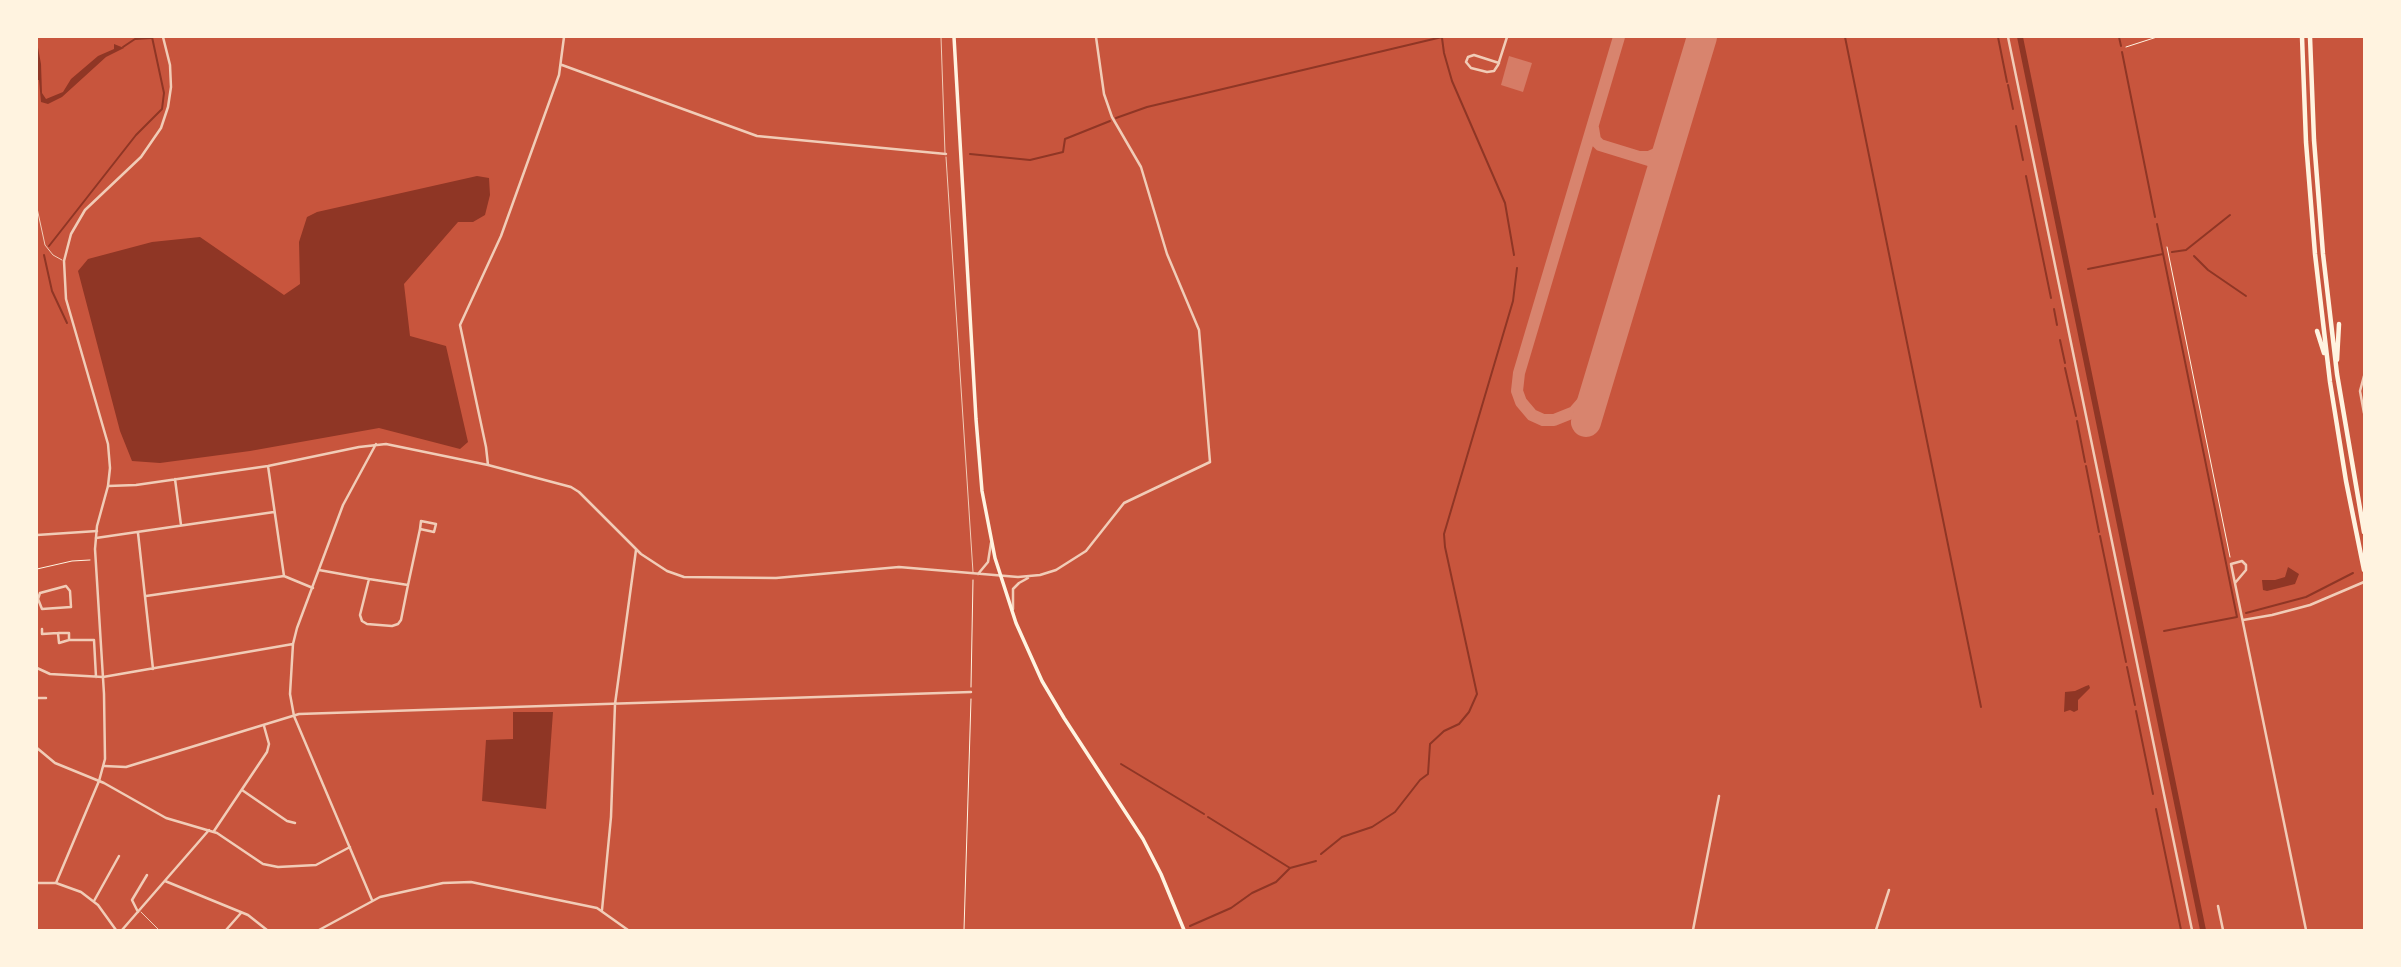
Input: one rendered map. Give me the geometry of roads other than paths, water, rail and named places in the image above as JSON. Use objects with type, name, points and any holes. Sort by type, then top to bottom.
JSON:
[{"type":"highway","points":[[2302,37],[2310,199],[2330,382],[2364,570]]},
{"type":"highway","points":[[2310,37],[2318,197],[2337,374],[2364,532]]},
{"type":"highway","points":[[2337,374],[2339,324]]},
{"type":"highway","points":[[2316,331],[2330,382]]},
{"type":"main road","points":[[954,37],[982,491],[1000,576],[1016,623],[1053,701],[1143,839],[1184,930]]},
{"type":"street","points":[[56,883],[99,782],[106,746],[96,538],[108,485],[109,451],[69,310],[64,283],[64,261],[70,237],[82,213],[99,194],[141,158],[161,128],[168,107],[171,80],[163,37]]},
{"type":"street","points":[[488,466],[460,326],[501,236],[562,65],[564,37]]},
{"type":"street","points":[[1016,623],[1013,592],[1018,583],[1056,570],[1086,551],[1124,503],[1210,462],[1199,330],[1167,254],[1141,167],[1112,117],[1104,94],[1096,37]]},
{"type":"street","points":[[1499,63],[1474,55],[1468,57],[1466,62],[1469,67],[1490,72],[1499,63],[1507,37]]},
{"type":"street","points":[[2008,37],[2192,930]]},
{"type":"street","points":[[562,65],[757,136],[946,154]]},
{"type":"street","points":[[2364,376],[2360,391],[2364,412]]},
{"type":"street","points":[[108,485],[127,486],[268,466],[376,444],[390,445],[575,488],[636,550],[667,571],[689,578],[776,578],[899,567],[1031,577]]},
{"type":"street","points":[[372,900],[294,716],[290,694],[293,644],[346,499],[376,444]]},
{"type":"street","points":[[268,466],[284,576]]},
{"type":"street","points":[[175,479],[181,526]]},
{"type":"street","points":[[96,538],[274,512]]},
{"type":"street","points":[[369,579],[360,615],[362,621],[367,624],[394,626],[399,623],[421,521],[436,524],[434,532],[420,529]]},
{"type":"street","points":[[37,535],[97,531]]},
{"type":"street","points":[[138,532],[153,669]]},
{"type":"street","points":[[978,574],[988,562],[992,541]]},
{"type":"street","points":[[602,910],[611,817],[615,704],[636,550]]},
{"type":"street","points":[[2235,583],[2242,576],[2246,565],[2242,561],[2231,564],[2306,930]]},
{"type":"street","points":[[320,570],[408,586]]},
{"type":"street","points":[[146,596],[284,576],[313,588]]},
{"type":"street","points":[[2242,620],[2310,605],[2364,582]]},
{"type":"street","points":[[65,586],[70,589],[72,605],[68,609],[44,610],[38,599],[42,592],[65,586]]},
{"type":"street","points":[[42,629],[43,634],[69,633],[69,640]]},
{"type":"street","points":[[58,633],[58,643],[94,639],[96,677]]},
{"type":"street","points":[[37,668],[50,674],[103,677],[293,644]]},
{"type":"street","points":[[103,766],[124,768],[294,716],[971,692]]},
{"type":"street","points":[[37,698],[46,698]]},
{"type":"street","points":[[214,831],[268,749],[264,726]]},
{"type":"street","points":[[37,748],[55,763],[99,782],[166,818],[224,836],[257,862],[275,867],[320,864],[351,848]]},
{"type":"street","points":[[242,790],[287,821],[295,823]]},
{"type":"street","points":[[1693,930],[1719,796]]},
{"type":"street","points":[[122,930],[209,830]]},
{"type":"street","points":[[94,901],[119,856]]},
{"type":"street","points":[[138,911],[132,904],[132,898],[147,875]]},
{"type":"street","points":[[165,881],[252,917],[267,930]]},
{"type":"street","points":[[319,930],[372,900],[443,883],[471,882],[602,910],[628,930]]},
{"type":"street","points":[[37,883],[56,883],[81,892],[94,901],[116,930]]},
{"type":"street","points":[[1876,930],[1889,890]]},
{"type":"street","points":[[2218,906],[2223,930]]},
{"type":"street","points":[[226,930],[241,913]]},
{"type":"lane","points":[[941,37],[973,574]]},
{"type":"lane","points":[[37,208],[45,245],[51,253],[64,261]]},
{"type":"lane","points":[[138,911],[159,930]]},
{"type":"waterway","points":[[49,246],[136,135],[162,109],[164,93],[152,37]]},
{"type":"waterway","points":[[1116,118],[1147,107],[1442,37]]},
{"type":"waterway","points":[[1845,37],[1981,707]]},
{"type":"waterway","points":[[1998,37],[2007,82]]},
{"type":"waterway","points":[[2119,37],[2121,46]]},
{"type":"waterway","points":[[123,47],[135,39],[151,38]]},
{"type":"waterway","points":[[1442,38],[1452,81],[1505,203],[1514,255]]},
{"type":"waterway","points":[[2122,52],[2155,217]]},
{"type":"waterway","points":[[2008,85],[2013,109]]},
{"type":"waterway","points":[[970,154],[1030,160],[1063,152],[1065,139],[1110,121]]},
{"type":"waterway","points":[[2016,126],[2023,160]]},
{"type":"waterway","points":[[2026,176],[2051,298]]},
{"type":"waterway","points":[[2172,252],[2186,250],[2230,215]]},
{"type":"waterway","points":[[2157,224],[2237,617],[2164,631]]},
{"type":"waterway","points":[[2088,269],[2163,254]]},
{"type":"waterway","points":[[44,255],[52,291],[67,323]]},
{"type":"waterway","points":[[2194,256],[2208,270],[2246,296]]},
{"type":"waterway","points":[[1321,854],[1342,837],[1372,827],[1395,812],[1420,780],[1428,774],[1430,744],[1444,731],[1459,724],[1469,712],[1477,694],[1444,534],[1513,301],[1517,268]]},
{"type":"waterway","points":[[2054,309],[2057,325]]},
{"type":"waterway","points":[[2060,340],[2065,363]]},
{"type":"waterway","points":[[2065,368],[2076,416]]},
{"type":"waterway","points":[[2077,421],[2085,462]]},
{"type":"waterway","points":[[2086,466],[2099,532]]},
{"type":"waterway","points":[[2100,536],[2126,662]]},
{"type":"waterway","points":[[2246,613],[2306,597],[2353,573]]},
{"type":"waterway","points":[[2127,667],[2135,705]]},
{"type":"waterway","points":[[2136,711],[2153,794]]},
{"type":"waterway","points":[[1121,764],[1204,814]]},
{"type":"waterway","points":[[2156,809],[2181,930]]},
{"type":"waterway","points":[[1208,817],[1290,868]]},
{"type":"waterway","points":[[1190,926],[1231,908],[1252,893],[1276,882],[1290,868],[1316,861]]}]
